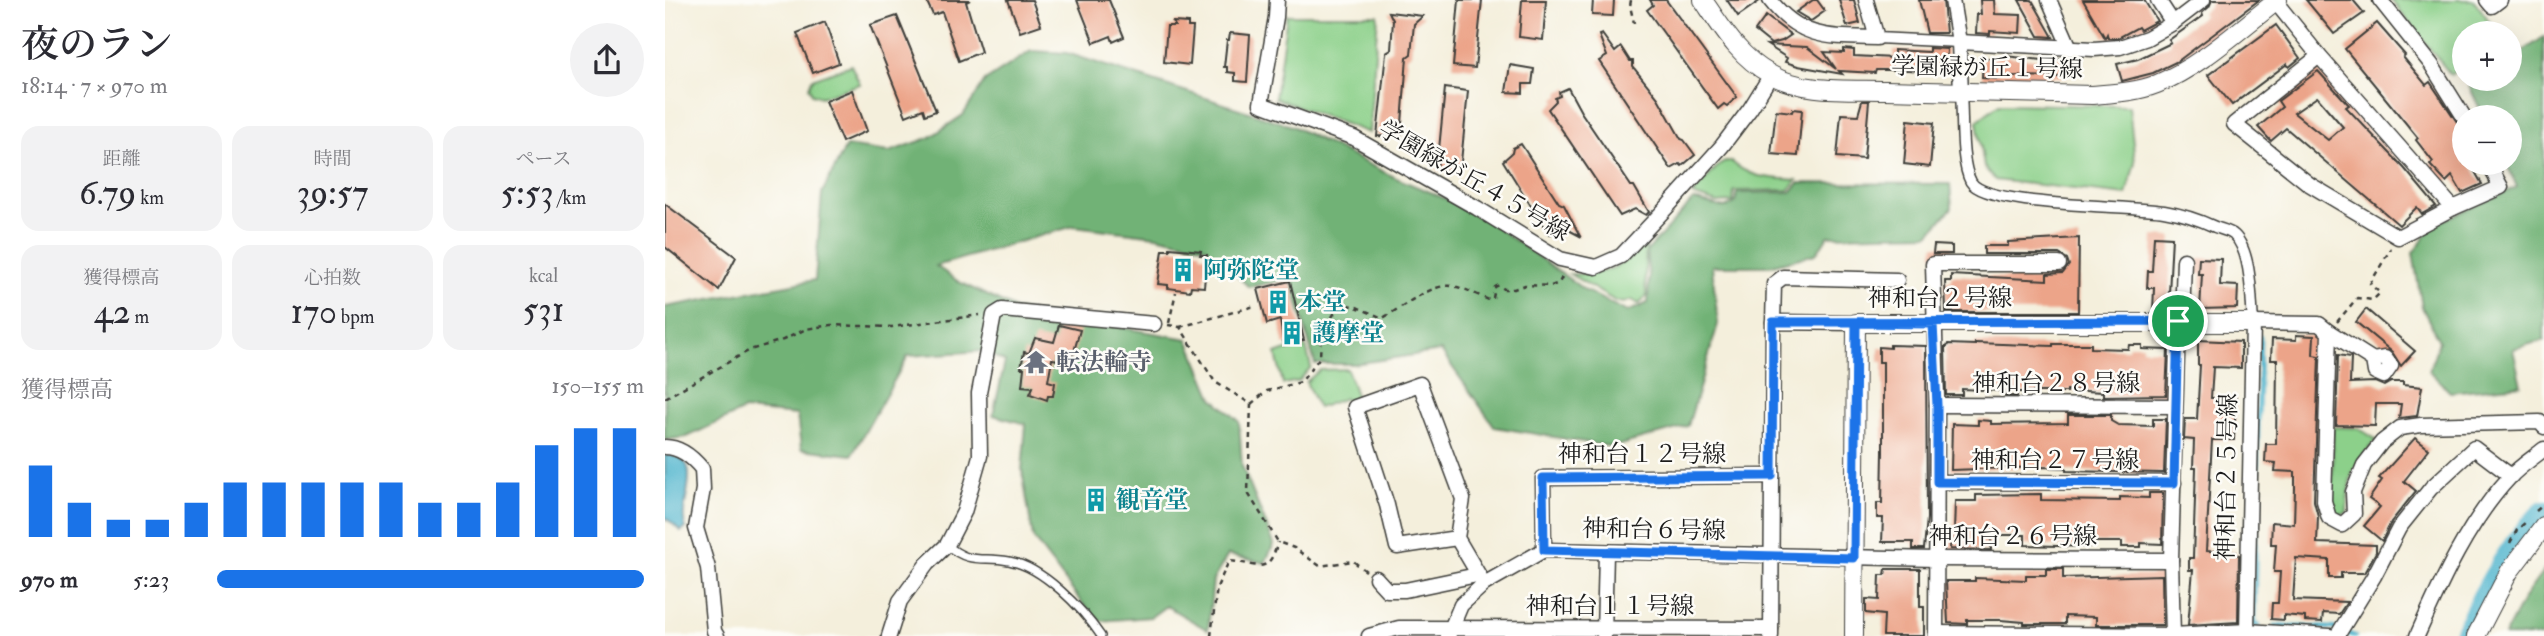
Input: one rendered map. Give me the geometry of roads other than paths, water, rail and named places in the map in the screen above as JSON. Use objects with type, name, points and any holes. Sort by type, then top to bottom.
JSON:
[{"type":"street","name":"学園緑が丘４５号線","points":[[1277,0],[1261,104],[1354,138],[1467,202],[1560,260],[1596,267],[1621,256],[1669,205],[1722,146],[1771,75]]},
{"type":"street","name":"学園緑が丘１号線","points":[[1703,0],[1733,44],[1771,75],[1783,81],[1804,86],[2092,95],[2126,92],[2155,85],[2182,72],[2276,1]]},
{"type":"street","points":[[1770,0],[1781,14],[1803,30],[1837,37],[2070,48],[2120,47],[2147,38],[2173,23],[2203,0]]},
{"type":"street","points":[[1866,0],[1877,38]]},
{"type":"street","points":[[1952,0],[1959,42],[1964,163],[1973,185],[1991,195],[2027,202],[2051,201],[2162,211],[2200,220],[2234,235],[2244,253],[2250,282],[2253,323],[2319,324],[2373,360]]},
{"type":"street","points":[[2049,0],[2070,48]]},
{"type":"street","points":[[2158,0],[2173,23]]},
{"type":"street","points":[[2380,0],[2431,64],[2457,105]]},
{"type":"street","points":[[2487,0],[2492,6],[2500,0]]},
{"type":"street","points":[[2276,1],[2319,56],[2453,208]]},
{"type":"street","points":[[2319,56],[2234,124],[2309,184],[2398,237],[2501,187],[2494,175]]},
{"type":"street","points":[[2173,635],[2171,559],[2175,406],[2184,260]]},
{"type":"street","points":[[2059,264],[1933,264],[1937,405],[1936,634],[2173,635],[2247,631],[2330,636]]},
{"type":"street","points":[[1771,633],[1774,284],[1783,277],[1897,280]]},
{"type":"street","points":[[889,636],[900,601],[926,564],[947,545],[964,512],[980,456],[979,393],[994,315],[1002,310],[1161,325]]},
{"type":"street","points":[[1773,322],[1856,323]]},
{"type":"street","name":"神和台２号線","points":[[1854,636],[1856,323],[2253,323]]},
{"type":"street","name":"神和台２５号線","points":[[2247,631],[2253,323]]},
{"type":"street","points":[[2329,332],[2324,501],[2329,518],[2342,525],[2354,514],[2353,492],[2364,465],[2382,442],[2400,428],[2540,422],[2544,427]]},
{"type":"street","points":[[1457,538],[1397,547],[1387,505],[1355,407],[1420,384],[1463,499],[1457,538],[1480,580]]},
{"type":"street","name":"神和台２８号線","points":[[1937,405],[2175,406]]},
{"type":"street","points":[[665,447],[672,447],[691,457],[702,469],[703,489],[696,528],[708,568],[714,631],[717,636]]},
{"type":"street","points":[[2337,636],[2374,576],[2399,528],[2431,488],[2474,448],[2511,476]]},
{"type":"street","points":[[2417,636],[2449,564],[2511,476],[2544,449]]},
{"type":"street","name":"神和台１２号線","points":[[1544,550],[1543,478],[1772,476]]},
{"type":"street","name":"神和台２７号線","points":[[1937,482],[2174,483]]},
{"type":"street","points":[[2476,636],[2509,572],[2544,526]]},
{"type":"street","points":[[1376,578],[1387,590],[1480,580],[1544,550]]},
{"type":"street","name":"神和台６号線","points":[[1544,550],[1854,558]]},
{"type":"street","points":[[1604,632],[1606,553]]},
{"type":"street","name":"神和台２６号線","points":[[1854,558],[2171,559]]},
{"type":"street","points":[[1448,633],[1461,605],[1480,580]]},
{"type":"street","name":"神和台１１号線","points":[[1369,636],[1399,628],[1448,633],[1771,633]]},
{"type":"lane","points":[[947,545],[958,555],[1010,561],[1042,577],[1079,606],[1101,636]]},
{"type":"water","points":[[665,455],[679,458],[686,464],[689,473],[684,519],[686,528],[681,531],[665,517]]},
{"type":"waterway","points":[[2259,625],[2254,625],[2260,337]]},
{"type":"waterway","points":[[2465,636],[2499,570],[2520,539],[2544,512]]},
{"type":"waterway","points":[[2275,626],[2333,628],[2355,636]]},
{"type":"place","name":"阿弥陀堂","points":[[1183,270]]},
{"type":"place","name":"本堂","points":[[1278,302]]},
{"type":"place","name":"護摩堂","points":[[1292,333]]},
{"type":"place","name":"転法輪寺","points":[[1036,362]]},
{"type":"place","name":"観音堂","points":[[1096,500]]}]
